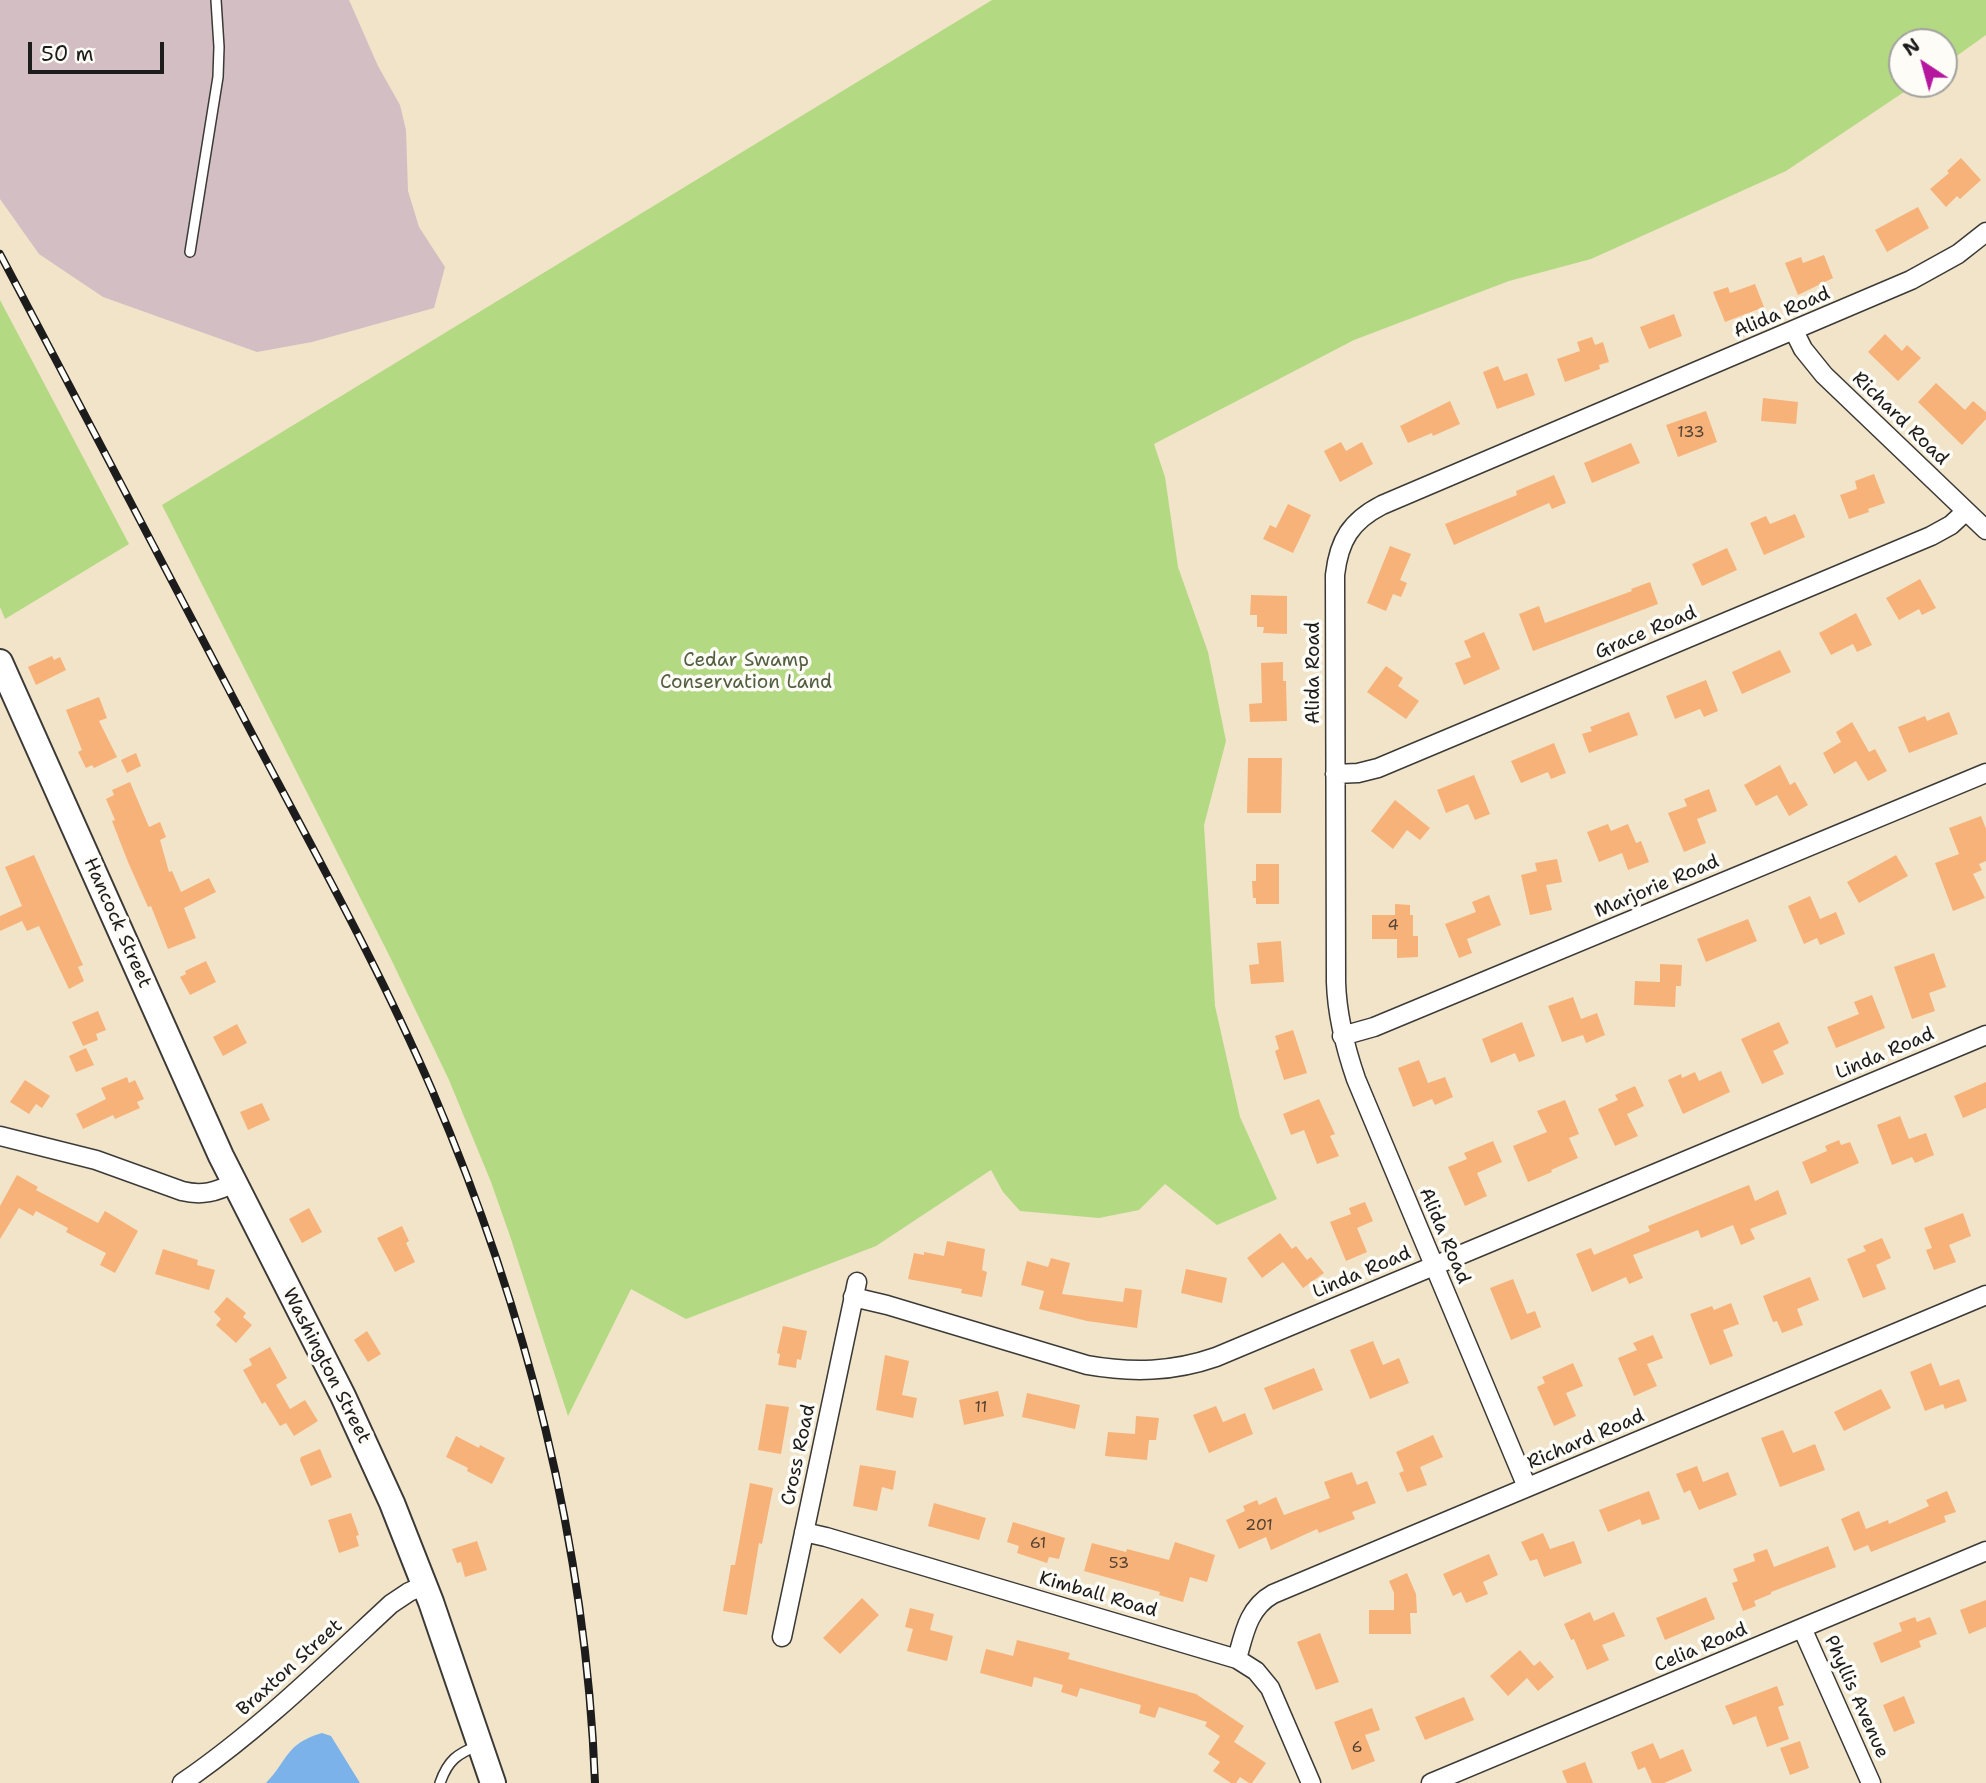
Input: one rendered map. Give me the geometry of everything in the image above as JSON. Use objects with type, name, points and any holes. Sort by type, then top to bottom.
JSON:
[{"type":"main road","name":"Hancock Street","points":[[0,662],[234,1183]]},
{"type":"main road","name":"Washington Street","points":[[234,1183],[343,1396],[392,1503],[425,1585],[494,1783]]},
{"type":"street","name":"Alida Road","points":[[1527,1487],[1356,1079],[1342,1036],[1336,995],[1335,575],[1338,554],[1346,536],[1358,521],[1382,505],[1930,271],[1986,232]]},
{"type":"street","name":"Richard Road","points":[[1794,331],[1803,349],[1824,375],[1986,530]]},
{"type":"street","name":"Grace Road","points":[[1335,774],[1358,773],[1391,762],[1931,536],[1951,525],[1966,511]]},
{"type":"street","name":"Marjorie Road","points":[[1342,1036],[1374,1027],[1986,773]]},
{"type":"street","name":"Linda Road","points":[[855,1289],[887,1304],[1087,1364],[1117,1370],[1160,1371],[1203,1362],[1986,1035]]},
{"type":"street","points":[[0,1136],[96,1160],[194,1194],[214,1192],[234,1183]]},
{"type":"street","name":"Cross Road","points":[[782,1637],[855,1289]]},
{"type":"street","name":"Richard Road","points":[[1237,1659],[1249,1619],[1265,1598],[1986,1295]]},
{"type":"street","name":"Kimball Road","points":[[804,1532],[1237,1659],[1256,1671],[1270,1688],[1311,1783]]},
{"type":"street","name":"Celia Road","points":[[1431,1783],[1986,1551]]},
{"type":"street","name":"Braxton Street","points":[[182,1783],[276,1711],[391,1604],[425,1585]]},
{"type":"street","name":"Phyllis Avenue","points":[[1802,1628],[1871,1783]]},
{"type":"lane","points":[[190,252],[218,77],[216,0]]},
{"type":"lane","points":[[440,1783],[454,1758],[480,1745]]},
{"type":"shaded area","points":[[0,0],[349,0],[378,66],[400,105],[406,130],[408,191],[419,227],[445,267],[434,308],[312,342],[257,352],[103,297],[39,254],[0,199]]},
{"type":"green space","name":"Cedar Swamp Conservation Land","points":[[992,0],[1986,0],[1986,35],[1958,55],[1958,28],[1888,28],[1888,98],[1895,98],[1786,171],[1591,259],[1509,281],[1354,340],[1154,444],[1165,477],[1178,567],[1208,652],[1226,741],[1204,825],[1215,1006],[1240,1117],[1277,1199],[1217,1225],[1165,1184],[1139,1210],[1099,1218],[1020,1211],[1003,1192],[991,1170],[876,1246],[686,1319],[631,1289],[568,1416],[491,1182],[449,1080],[390,957],[162,505]]},
{"type":"green space","points":[[0,300],[129,544],[5,619],[0,607]]},
{"type":"water","points":[[322,1733],[331,1736],[360,1783],[266,1783],[294,1747]]},
{"type":"building","points":[[1961,158],[1981,180],[1960,199],[1957,196],[1946,207],[1930,189],[1949,173],[1947,171]]},
{"type":"building","points":[[1918,207],[1929,228],[1887,252],[1875,230]]},
{"type":"building","points":[[1824,255],[1833,278],[1798,295],[1785,263],[1801,257],[1803,263]]},
{"type":"building","points":[[1755,284],[1764,307],[1725,322],[1713,292],[1728,287],[1730,293]]},
{"type":"building","points":[[1674,314],[1682,336],[1649,349],[1640,327]]},
{"type":"building","points":[[1885,334],[1902,351],[1907,345],[1921,358],[1898,381],[1868,352]]},
{"type":"building","points":[[1592,337],[1595,345],[1603,342],[1609,362],[1599,365],[1600,369],[1565,382],[1557,359],[1580,351],[1577,342]]},
{"type":"building","points":[[1498,366],[1504,381],[1527,373],[1535,395],[1497,409],[1483,372]]},
{"type":"building","points":[[1936,383],[1965,410],[1973,401],[1986,412],[1986,419],[1962,445],[1918,402]]},
{"type":"building","points":[[1763,398],[1798,402],[1796,424],[1761,421]]},
{"type":"building","points":[[1450,401],[1460,424],[1408,443],[1400,426]]},
{"type":"building","points":[[1706,411],[1717,442],[1678,457],[1666,425]]},
{"type":"building","points":[[1341,442],[1346,451],[1362,442],[1373,464],[1340,482],[1324,451]]},
{"type":"building","points":[[1631,443],[1640,463],[1592,483],[1584,463]]},
{"type":"building","points":[[1874,474],[1885,503],[1849,519],[1840,495],[1857,489],[1855,481]]},
{"type":"building","points":[[1554,475],[1566,503],[1552,509],[1549,503],[1454,545],[1445,524],[1517,495],[1516,491]]},
{"type":"building","points":[[1288,504],[1311,515],[1293,553],[1263,539],[1270,525],[1276,528]]},
{"type":"building","points":[[1795,514],[1805,537],[1764,555],[1750,523],[1766,516],[1770,524]]},
{"type":"building","points":[[1390,546],[1411,554],[1400,580],[1407,583],[1401,597],[1393,594],[1386,611],[1367,603]]},
{"type":"building","points":[[1727,548],[1737,570],[1702,586],[1692,564]]},
{"type":"building","points":[[1920,579],[1936,608],[1922,615],[1919,609],[1899,620],[1886,598]]},
{"type":"building","points":[[1650,582],[1658,604],[1533,651],[1519,614],[1539,606],[1545,623]]},
{"type":"building","points":[[1251,595],[1287,596],[1287,634],[1263,633],[1264,627],[1257,627],[1257,615],[1250,615]]},
{"type":"building","points":[[1856,613],[1872,645],[1857,652],[1853,644],[1831,655],[1819,633]]},
{"type":"building","points":[[1484,632],[1500,669],[1464,685],[1455,663],[1471,657],[1464,641]]},
{"type":"building","points":[[1780,650],[1791,672],[1742,694],[1732,672]]},
{"type":"building","points":[[52,656],[54,660],[60,657],[66,670],[36,685],[28,667]]},
{"type":"building","points":[[1283,662],[1287,721],[1250,722],[1249,704],[1262,703],[1261,663]]},
{"type":"building","points":[[1386,666],[1403,678],[1398,686],[1419,701],[1406,719],[1367,692]]},
{"type":"building","points":[[1706,680],[1718,711],[1704,717],[1700,709],[1675,719],[1666,696]]},
{"type":"building","points":[[99,697],[107,718],[99,721],[117,757],[94,768],[92,765],[86,768],[78,752],[82,750],[66,710]]},
{"type":"building","points":[[1629,712],[1638,735],[1589,753],[1582,734],[1592,731],[1590,727]]},
{"type":"building","points":[[1949,712],[1958,734],[1909,753],[1898,727],[1925,716],[1927,721]]},
{"type":"building","points":[[1852,722],[1869,752],[1875,749],[1887,771],[1868,781],[1856,761],[1834,774],[1823,753],[1841,742],[1836,732]]},
{"type":"building","points":[[1554,743],[1566,773],[1551,779],[1548,772],[1521,783],[1511,761]]},
{"type":"building","points":[[136,753],[141,766],[127,773],[121,760]]},
{"type":"building","points":[[1248,758],[1282,758],[1281,813],[1247,813]]},
{"type":"building","points":[[1780,765],[1790,785],[1795,782],[1808,805],[1789,816],[1777,795],[1756,806],[1744,785]]},
{"type":"building","points":[[1474,775],[1490,814],[1475,820],[1468,804],[1446,813],[1437,790]]},
{"type":"building","points":[[130,782],[149,827],[160,822],[166,837],[160,840],[169,872],[172,871],[181,892],[209,878],[216,892],[184,908],[196,938],[168,949],[151,906],[148,907],[128,862],[106,799],[114,795],[112,790]]},
{"type":"building","points":[[1709,789],[1717,811],[1697,819],[1706,843],[1684,852],[1668,813],[1687,806],[1684,799]]},
{"type":"building","points":[[1395,800],[1430,828],[1420,840],[1407,830],[1393,849],[1371,831]]},
{"type":"building","points":[[1981,816],[1986,829],[1986,861],[1979,864],[1982,870],[1973,874],[1985,898],[1953,911],[1935,863],[1959,854],[1949,828]]},
{"type":"building","points":[[1608,824],[1611,831],[1628,824],[1636,843],[1641,841],[1649,862],[1628,870],[1622,853],[1599,862],[1587,832]]},
{"type":"building","points":[[34,855],[83,965],[78,967],[84,981],[69,989],[39,926],[27,931],[22,921],[0,931],[0,916],[22,906],[5,867]]},
{"type":"building","points":[[1896,855],[1908,876],[1859,903],[1847,882]]},
{"type":"building","points":[[1557,859],[1562,882],[1546,885],[1552,910],[1530,915],[1521,875],[1537,871],[1535,863]]},
{"type":"building","points":[[1256,864],[1279,864],[1279,904],[1256,904],[1252,881],[1256,881]]},
{"type":"building","points":[[1489,895],[1501,925],[1467,939],[1472,953],[1459,958],[1445,924],[1476,912],[1472,902]]},
{"type":"building","points":[[1810,896],[1820,919],[1836,912],[1845,934],[1820,945],[1817,938],[1804,944],[1788,906]]},
{"type":"building","points":[[1395,904],[1410,905],[1413,936],[1418,936],[1418,957],[1397,958],[1397,939],[1372,939],[1372,915],[1395,915]]},
{"type":"building","points":[[1748,919],[1757,941],[1706,962],[1697,939]]},
{"type":"building","points":[[1281,941],[1284,982],[1251,984],[1249,965],[1259,964],[1257,943]]},
{"type":"building","points":[[1934,953],[1946,987],[1929,993],[1935,1011],[1912,1019],[1894,967]]},
{"type":"building","points":[[206,961],[216,982],[190,995],[180,977],[186,974],[185,971]]},
{"type":"building","points":[[1660,964],[1682,965],[1681,986],[1676,986],[1675,1007],[1634,1005],[1635,981],[1660,982]]},
{"type":"building","points":[[1872,995],[1885,1028],[1836,1048],[1827,1027],[1859,1014],[1854,1002]]},
{"type":"building","points":[[1573,997],[1581,1019],[1597,1013],[1605,1035],[1586,1043],[1583,1035],[1562,1042],[1548,1006]]},
{"type":"building","points":[[98,1011],[106,1030],[96,1034],[98,1040],[83,1046],[72,1022]]},
{"type":"building","points":[[1522,1022],[1535,1056],[1519,1062],[1515,1053],[1491,1063],[1482,1039]]},
{"type":"building","points":[[1779,1022],[1789,1043],[1773,1051],[1784,1074],[1762,1084],[1741,1039]]},
{"type":"building","points":[[237,1024],[247,1043],[223,1056],[213,1037]]},
{"type":"building","points":[[1293,1030],[1307,1073],[1284,1080],[1275,1051],[1279,1049],[1275,1036]]},
{"type":"building","points":[[86,1048],[94,1065],[76,1072],[69,1056]]},
{"type":"building","points":[[1419,1060],[1428,1083],[1445,1077],[1453,1097],[1435,1105],[1432,1099],[1413,1107],[1398,1068]]},
{"type":"building","points":[[1721,1071],[1730,1092],[1683,1114],[1668,1080],[1695,1072],[1699,1081]]},
{"type":"building","points":[[127,1077],[129,1083],[135,1080],[144,1099],[137,1102],[140,1108],[115,1119],[113,1115],[83,1129],[76,1114],[106,1099],[101,1088]]},
{"type":"building","points":[[25,1080],[50,1096],[42,1108],[36,1104],[29,1114],[10,1102]]},
{"type":"building","points":[[1986,1082],[1986,1108],[1963,1118],[1954,1096]]},
{"type":"building","points":[[1635,1086],[1644,1106],[1627,1114],[1638,1136],[1615,1146],[1598,1109],[1618,1100],[1615,1095]]},
{"type":"building","points":[[1319,1099],[1335,1134],[1330,1136],[1339,1156],[1317,1164],[1304,1130],[1291,1135],[1283,1114]]},
{"type":"building","points":[[1565,1100],[1579,1134],[1569,1138],[1578,1158],[1528,1182],[1513,1146],[1547,1132],[1537,1111]]},
{"type":"building","points":[[262,1103],[270,1120],[248,1130],[240,1112]]},
{"type":"building","points":[[1900,1116],[1909,1139],[1926,1133],[1934,1155],[1915,1163],[1912,1157],[1892,1165],[1877,1125]]},
{"type":"building","points":[[1839,1140],[1841,1145],[1850,1142],[1859,1163],[1811,1184],[1802,1162],[1827,1151],[1825,1146]]},
{"type":"building","points":[[1493,1141],[1502,1162],[1477,1173],[1487,1196],[1465,1206],[1448,1167],[1467,1159],[1464,1153]]},
{"type":"building","points":[[17,1175],[38,1187],[36,1190],[98,1223],[105,1211],[138,1231],[115,1273],[100,1265],[106,1253],[66,1232],[68,1228],[36,1211],[33,1216],[19,1208],[0,1239],[0,1206]]},
{"type":"building","points":[[1749,1185],[1755,1201],[1778,1190],[1787,1214],[1750,1229],[1755,1239],[1741,1245],[1733,1225],[1701,1238],[1698,1230],[1633,1255],[1643,1278],[1629,1284],[1626,1277],[1592,1292],[1576,1254],[1591,1248],[1594,1255],[1650,1231],[1648,1226]]},
{"type":"building","points":[[1365,1202],[1373,1221],[1357,1228],[1367,1252],[1346,1261],[1330,1222],[1351,1214],[1349,1208]]},
{"type":"building","points":[[309,1208],[322,1232],[302,1243],[289,1219]]},
{"type":"building","points":[[1963,1213],[1971,1236],[1949,1245],[1956,1262],[1934,1270],[1926,1250],[1932,1248],[1924,1228]]},
{"type":"building","points":[[402,1226],[415,1262],[395,1272],[377,1238]]},
{"type":"building","points":[[1280,1233],[1292,1249],[1296,1246],[1307,1260],[1311,1257],[1324,1273],[1303,1288],[1283,1262],[1262,1278],[1247,1258]]},
{"type":"building","points":[[1882,1238],[1891,1258],[1876,1265],[1886,1289],[1863,1298],[1847,1259],[1866,1251],[1863,1246]]},
{"type":"building","points":[[947,1241],[985,1249],[982,1270],[987,1272],[982,1297],[961,1293],[962,1289],[908,1279],[914,1253],[944,1256]]},
{"type":"building","points":[[163,1249],[198,1260],[197,1265],[215,1270],[209,1290],[155,1274]]},
{"type":"building","points":[[1051,1258],[1070,1263],[1062,1294],[1123,1302],[1125,1288],[1142,1290],[1137,1328],[1087,1321],[1039,1309],[1044,1291],[1021,1285],[1027,1261],[1048,1267]]},
{"type":"building","points":[[1186,1269],[1227,1278],[1222,1303],[1181,1293]]},
{"type":"building","points":[[1810,1277],[1819,1300],[1797,1309],[1803,1325],[1782,1333],[1777,1321],[1773,1322],[1763,1296]]},
{"type":"building","points":[[1513,1279],[1527,1314],[1535,1311],[1541,1327],[1511,1340],[1490,1288]]},
{"type":"building","points":[[227,1297],[246,1313],[243,1317],[252,1325],[236,1343],[216,1325],[221,1319],[214,1312]]},
{"type":"building","points":[[1731,1303],[1739,1324],[1723,1330],[1733,1356],[1710,1365],[1690,1314],[1712,1306],[1714,1310]]},
{"type":"building","points":[[783,1326],[807,1331],[801,1360],[797,1359],[796,1368],[778,1365],[780,1354],[777,1353]]},
{"type":"building","points":[[367,1331],[381,1354],[368,1362],[354,1340]]},
{"type":"building","points":[[1653,1335],[1663,1358],[1647,1364],[1657,1386],[1634,1396],[1618,1358],[1637,1350],[1633,1343]]},
{"type":"building","points":[[1373,1341],[1383,1365],[1399,1358],[1409,1383],[1370,1399],[1350,1350]]},
{"type":"building","points":[[270,1347],[287,1378],[276,1385],[290,1409],[305,1400],[318,1421],[294,1436],[286,1423],[280,1426],[265,1402],[262,1404],[243,1370],[252,1365],[249,1359]]},
{"type":"building","points":[[885,1355],[909,1361],[902,1395],[917,1398],[913,1418],[876,1410]]},
{"type":"building","points":[[1573,1363],[1583,1386],[1566,1393],[1576,1416],[1554,1426],[1537,1387],[1545,1383],[1542,1377]]},
{"type":"building","points":[[1931,1363],[1940,1386],[1959,1379],[1967,1401],[1945,1409],[1943,1404],[1925,1411],[1910,1372]]},
{"type":"building","points":[[1314,1368],[1323,1390],[1273,1410],[1264,1388]]},
{"type":"building","points":[[1881,1389],[1891,1408],[1844,1431],[1834,1412]]},
{"type":"building","points":[[998,1391],[1004,1416],[964,1425],[959,1400]]},
{"type":"building","points":[[1027,1393],[1080,1405],[1075,1429],[1022,1417]]},
{"type":"building","points":[[766,1404],[789,1407],[781,1454],[758,1450]]},
{"type":"building","points":[[1216,1406],[1223,1422],[1245,1413],[1253,1434],[1209,1453],[1193,1415]]},
{"type":"building","points":[[1136,1416],[1159,1418],[1156,1440],[1149,1440],[1147,1460],[1105,1456],[1108,1432],[1135,1434]]},
{"type":"building","points":[[1783,1430],[1793,1453],[1815,1444],[1825,1470],[1780,1487],[1761,1438]]},
{"type":"building","points":[[1433,1435],[1443,1457],[1420,1467],[1427,1485],[1407,1492],[1399,1473],[1404,1471],[1396,1452]]},
{"type":"building","points":[[456,1436],[505,1458],[492,1484],[446,1457]]},
{"type":"building","points":[[320,1449],[332,1477],[311,1486],[300,1460],[301,1457]]},
{"type":"building","points":[[860,1465],[896,1471],[893,1490],[882,1487],[877,1511],[853,1506]]},
{"type":"building","points":[[1697,1466],[1703,1482],[1728,1472],[1737,1495],[1699,1510],[1690,1490],[1684,1493],[1676,1474]]},
{"type":"building","points":[[1352,1472],[1357,1485],[1367,1481],[1376,1503],[1352,1512],[1355,1519],[1319,1533],[1317,1529],[1271,1550],[1266,1537],[1239,1549],[1226,1520],[1245,1511],[1243,1506],[1257,1500],[1259,1505],[1276,1497],[1284,1515],[1330,1498],[1324,1482]]},
{"type":"building","points":[[750,1483],[773,1488],[762,1544],[759,1543],[747,1615],[723,1611],[731,1565],[735,1565]]},
{"type":"building","points":[[1649,1491],[1660,1519],[1642,1525],[1640,1519],[1608,1532],[1599,1510]]},
{"type":"building","points":[[1947,1491],[1956,1512],[1944,1516],[1946,1522],[1871,1552],[1868,1545],[1854,1551],[1841,1519],[1859,1511],[1866,1529],[1888,1520],[1889,1524],[1929,1506],[1926,1500]]},
{"type":"building","points":[[934,1503],[986,1518],[979,1540],[928,1526]]},
{"type":"building","points":[[351,1513],[359,1535],[356,1536],[359,1546],[339,1553],[328,1520]]},
{"type":"building","points":[[1013,1522],[1065,1538],[1059,1559],[1049,1557],[1047,1563],[1017,1553],[1019,1546],[1007,1542]]},
{"type":"building","points":[[1543,1533],[1550,1549],[1574,1541],[1582,1563],[1544,1577],[1537,1559],[1530,1561],[1521,1542]]},
{"type":"building","points":[[477,1541],[487,1570],[465,1577],[461,1562],[457,1563],[452,1549]]},
{"type":"building","points":[[1175,1542],[1215,1555],[1207,1582],[1190,1577],[1183,1602],[1159,1595],[1160,1592],[1084,1571],[1092,1543],[1169,1560]]},
{"type":"building","points":[[1828,1546],[1836,1567],[1771,1592],[1754,1601],[1756,1606],[1743,1611],[1732,1583],[1738,1581],[1733,1569],[1755,1561],[1753,1554],[1767,1549],[1774,1567]]},
{"type":"building","points":[[1489,1554],[1498,1575],[1483,1582],[1488,1594],[1466,1603],[1461,1592],[1453,1596],[1443,1574]]},
{"type":"building","points":[[1407,1573],[1416,1594],[1417,1613],[1410,1613],[1411,1634],[1369,1634],[1369,1610],[1394,1610],[1394,1593],[1389,1581]]},
{"type":"building","points":[[1706,1597],[1715,1619],[1665,1640],[1656,1618]]},
{"type":"building","points":[[862,1598],[879,1615],[840,1654],[823,1638]]},
{"type":"building","points":[[1986,1600],[1986,1627],[1969,1634],[1960,1610]]},
{"type":"building","points":[[910,1608],[934,1614],[930,1630],[953,1636],[947,1661],[907,1651],[913,1629],[905,1627]]},
{"type":"building","points":[[1590,1612],[1594,1621],[1614,1612],[1625,1636],[1602,1645],[1609,1660],[1587,1670],[1574,1639],[1571,1640],[1564,1624]]},
{"type":"building","points":[[1915,1617],[1917,1622],[1930,1617],[1937,1634],[1919,1641],[1921,1647],[1881,1663],[1873,1643],[1902,1631],[1899,1623]]},
{"type":"building","points":[[1320,1633],[1339,1682],[1316,1690],[1297,1642]]},
{"type":"building","points":[[1017,1640],[1070,1653],[1068,1659],[1196,1694],[1244,1726],[1234,1742],[1266,1763],[1252,1783],[1240,1777],[1236,1783],[1231,1783],[1213,1771],[1220,1762],[1208,1754],[1220,1736],[1205,1726],[1207,1722],[1159,1707],[1155,1718],[1139,1713],[1141,1705],[1080,1688],[1077,1697],[1061,1692],[1063,1685],[1034,1677],[1032,1687],[980,1673],[986,1649],[1013,1656]]},
{"type":"building","points":[[1520,1650],[1534,1666],[1540,1661],[1554,1677],[1538,1691],[1527,1678],[1508,1696],[1490,1676]]},
{"type":"building","points":[[1777,1686],[1784,1705],[1778,1707],[1789,1739],[1767,1747],[1756,1716],[1733,1725],[1725,1706]]},
{"type":"building","points":[[1904,1696],[1915,1723],[1894,1732],[1883,1705]]},
{"type":"building","points":[[1464,1697],[1474,1720],[1425,1740],[1415,1717]]},
{"type":"building","points":[[1372,1708],[1380,1730],[1365,1735],[1375,1761],[1352,1770],[1334,1722]]},
{"type":"building","points":[[1800,1741],[1809,1768],[1790,1775],[1780,1748]]},
{"type":"building","points":[[1653,1743],[1660,1759],[1683,1749],[1692,1771],[1664,1783],[1652,1783],[1645,1767],[1638,1770],[1631,1752]]},
{"type":"building","points":[[1585,1762],[1593,1783],[1567,1783],[1562,1771]]},
{"type":"railway","points":[[0,254],[367,952],[411,1043],[466,1173],[523,1342],[564,1516],[579,1605],[595,1783]]}]
